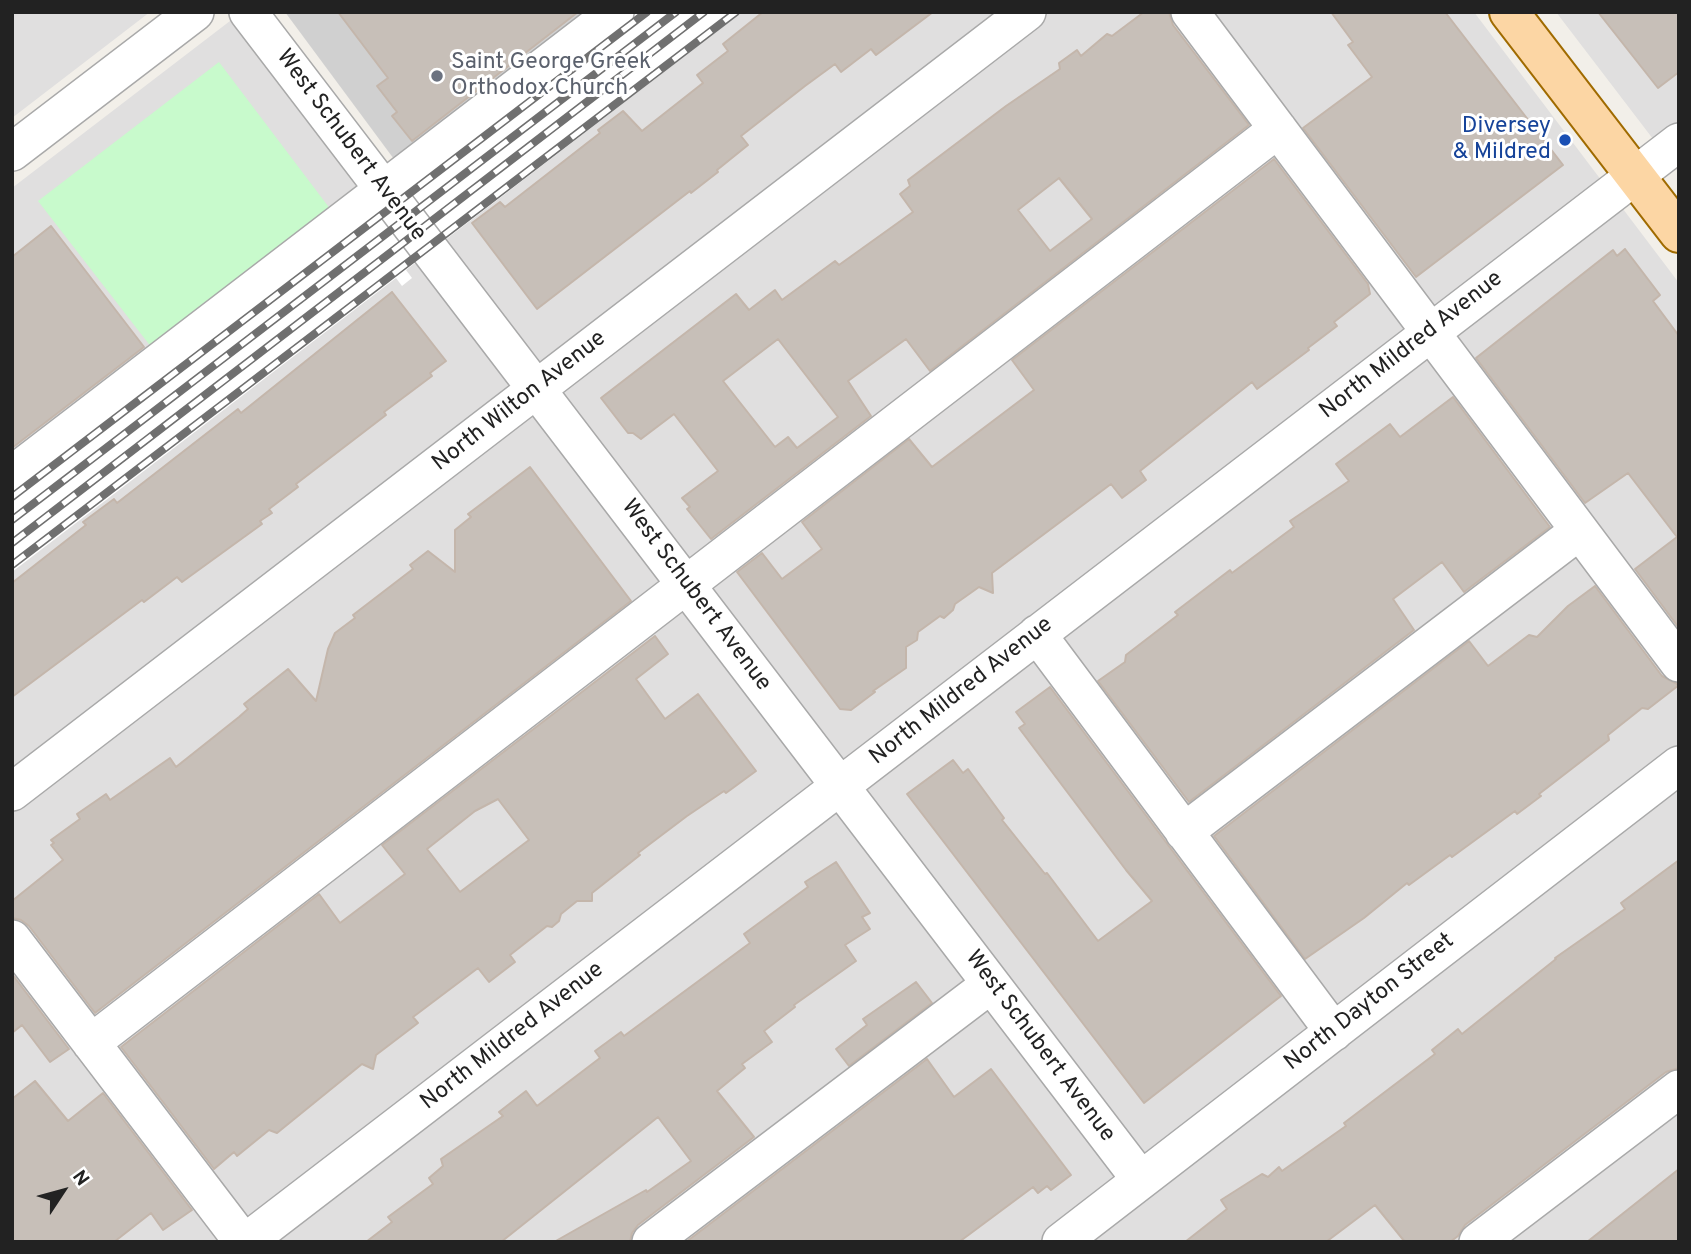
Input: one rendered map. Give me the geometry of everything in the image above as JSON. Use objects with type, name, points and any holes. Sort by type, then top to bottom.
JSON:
[{"type":"main road","points":[[1509,12],[1679,233]]},
{"type":"street","points":[[12,152],[195,12]]},
{"type":"street","name":"West Schubert Avenue","points":[[248,12],[1141,1180]]},
{"type":"street","points":[[12,475],[615,12]]},
{"type":"street","name":"North Wilton Avenue","points":[[12,792],[1027,12]]},
{"type":"street","points":[[1190,12],[1679,663]]},
{"type":"street","points":[[91,1043],[1278,129]]},
{"type":"street","name":"North Mildred Avenue","points":[[244,1242],[1679,142]]},
{"type":"street","points":[[1184,832],[1579,531]]},
{"type":"street","points":[[1037,634],[1334,1032]]},
{"type":"street","name":"North Dayton Street","points":[[1061,1242],[1679,765]]},
{"type":"street","points":[[12,939],[244,1242]]},
{"type":"street","points":[[651,1242],[991,984]]},
{"type":"street","points":[[1478,1242],[1679,1089]]},
{"type":"shaded area","points":[[12,12],[150,12],[12,118]]},
{"type":"shaded area","points":[[285,12],[615,12],[405,174]]},
{"type":"shaded area","points":[[615,12],[1474,12],[1679,283],[1679,1242],[12,1242],[12,188],[230,21],[368,202]]},
{"type":"shaded area","points":[[1556,12],[1679,12],[1679,173]]},
{"type":"green space","points":[[219,62],[331,210],[155,352],[38,201]]},
{"type":"pier","points":[[635,12],[742,12],[406,270],[412,278],[402,286],[396,278],[12,572],[12,489]]},
{"type":"building","name":"Saint George Greek Orthodox Church","points":[[338,12],[578,12],[412,141],[392,116],[397,112],[377,86],[388,78]]},
{"type":"building","points":[[763,12],[933,12],[876,55],[871,49],[841,72],[835,64],[805,86],[741,136],[748,145],[717,170],[718,172],[537,309],[472,223],[500,202],[505,207],[600,133],[598,130],[623,111],[642,131],[703,83],[697,75],[728,51],[723,44]]},
{"type":"building","points":[[1144,12],[1169,12],[1173,25],[1249,125],[930,371],[906,339],[848,381],[871,416],[711,539],[687,509],[690,507],[682,498],[718,471],[674,414],[641,439],[628,433],[601,398],[736,294],[749,310],[775,290],[782,300],[835,261],[839,265],[913,212],[900,194],[910,186],[908,180],[1060,69],[1059,63],[1077,50],[1081,56],[1107,34],[1112,36]],"holes":[[[1059,178],[1092,219],[1050,251],[1018,210]],[[778,339],[838,417],[797,448],[788,437],[775,447],[723,381]]]},
{"type":"building","points":[[1331,12],[1445,12],[1563,165],[1416,277],[1303,128],[1372,77],[1348,45],[1353,42]]},
{"type":"building","points":[[1598,12],[1679,12],[1679,72],[1658,88]]},
{"type":"building","points":[[1274,159],[1368,284],[1370,294],[1334,322],[1337,326],[1308,348],[1309,350],[1257,389],[1252,382],[1140,471],[1146,480],[1122,498],[1111,484],[992,573],[993,593],[979,587],[955,604],[953,610],[944,618],[940,616],[918,632],[917,640],[906,647],[906,668],[851,710],[840,709],[737,572],[762,553],[782,579],[822,549],[802,522],[909,439],[932,467],[1034,390],[1012,360]]},
{"type":"building","points":[[51,226],[144,347],[12,448],[12,257]]},
{"type":"building","points":[[1625,249],[1660,295],[1653,301],[1679,336],[1679,628],[1635,569],[1677,537],[1628,473],[1585,503],[1476,358],[1613,250],[1617,256]]},
{"type":"building","points":[[392,292],[446,361],[430,373],[432,376],[296,484],[298,487],[269,509],[272,513],[260,521],[262,524],[182,582],[177,577],[144,602],[142,600],[12,697],[12,583],[86,525],[83,522],[114,499],[117,503],[238,409],[241,413]]},
{"type":"building","points":[[1453,397],[1550,527],[1464,592],[1442,562],[1393,599],[1414,630],[1189,802],[1098,681],[1125,662],[1126,655],[1178,615],[1175,612],[1230,570],[1232,573],[1294,527],[1290,521],[1349,481],[1336,464],[1390,424],[1400,437]]},
{"type":"building","points":[[530,467],[631,601],[95,1013],[29,926],[12,918],[12,901],[63,860],[51,845],[54,843],[51,840],[80,819],[77,814],[106,794],[110,800],[170,758],[176,767],[239,717],[248,709],[244,704],[288,669],[316,701],[328,649],[335,633],[355,618],[353,615],[413,569],[410,565],[428,551],[455,572],[455,530],[471,517],[468,514]]},
{"type":"building","points":[[1595,586],[1662,676],[1679,685],[1648,709],[1642,708],[1608,735],[1609,740],[1517,814],[1515,811],[1452,857],[1450,855],[1409,885],[1407,883],[1364,918],[1305,959],[1214,836],[1469,641],[1488,666],[1529,635],[1537,637],[1568,606]]},
{"type":"building","points":[[655,636],[668,654],[636,679],[665,719],[698,694],[756,771],[687,816],[638,853],[640,855],[592,893],[592,901],[577,901],[561,914],[559,921],[552,927],[547,926],[510,955],[515,962],[489,982],[478,968],[413,1017],[418,1023],[376,1055],[373,1069],[362,1064],[277,1133],[269,1130],[237,1156],[234,1152],[214,1169],[121,1047],[319,894],[340,923],[405,874],[382,845]],"holes":[[[498,799],[529,840],[460,892],[427,849],[475,811]]]},
{"type":"building","points":[[1050,687],[1281,996],[1144,1103],[907,794],[953,760],[963,773],[968,769],[1004,818],[1002,820],[1045,874],[1047,873],[1098,941],[1152,901],[1019,728],[1025,724],[1016,712]]},
{"type":"building","points":[[1679,860],[1679,1068],[1666,1072],[1465,1225],[1450,1242],[1405,1242],[1375,1205],[1326,1242],[1185,1242],[1227,1209],[1221,1200],[1262,1174],[1268,1177],[1279,1167],[1282,1171],[1346,1126],[1344,1123],[1435,1054],[1432,1050],[1458,1029],[1462,1034],[1555,958],[1625,909],[1621,903]]},
{"type":"building","points":[[836,862],[870,913],[862,917],[870,929],[845,945],[856,961],[794,1005],[795,1007],[764,1031],[772,1042],[742,1064],[745,1068],[717,1091],[754,1137],[638,1225],[630,1242],[554,1242],[646,1190],[647,1192],[691,1161],[658,1117],[501,1242],[366,1242],[392,1222],[388,1217],[433,1184],[429,1178],[443,1166],[441,1159],[503,1116],[499,1112],[526,1091],[537,1106],[600,1058],[595,1051],[621,1032],[624,1036],[750,943],[744,934],[808,887],[805,882]]},
{"type":"building","points":[[12,974],[69,1049],[50,1062],[22,1025],[12,1033]]},
{"type":"building","points":[[916,982],[932,1003],[849,1066],[836,1049],[867,1025],[863,1019]]},
{"type":"building","points":[[927,1059],[954,1097],[991,1069],[1071,1175],[1051,1190],[1047,1186],[1038,1193],[1033,1187],[959,1242],[686,1242]]},
{"type":"building","points":[[35,1081],[68,1121],[103,1093],[192,1210],[163,1230],[151,1213],[114,1242],[12,1242],[12,1099]]},
{"type":"building","points":[[1679,1169],[1679,1242],[1587,1242]]},
{"type":"railway","points":[[12,497],[647,12]]},
{"type":"railway","points":[[12,520],[676,12]]},
{"type":"railway","points":[[12,543],[704,12]]},
{"type":"railway","points":[[12,565],[736,12]]},
{"type":"place","name":"Saint George Greek Orthodox Church","points":[[437,76]]},
{"type":"place","name":"Diversey & Mildred","points":[[1565,140]]}]
